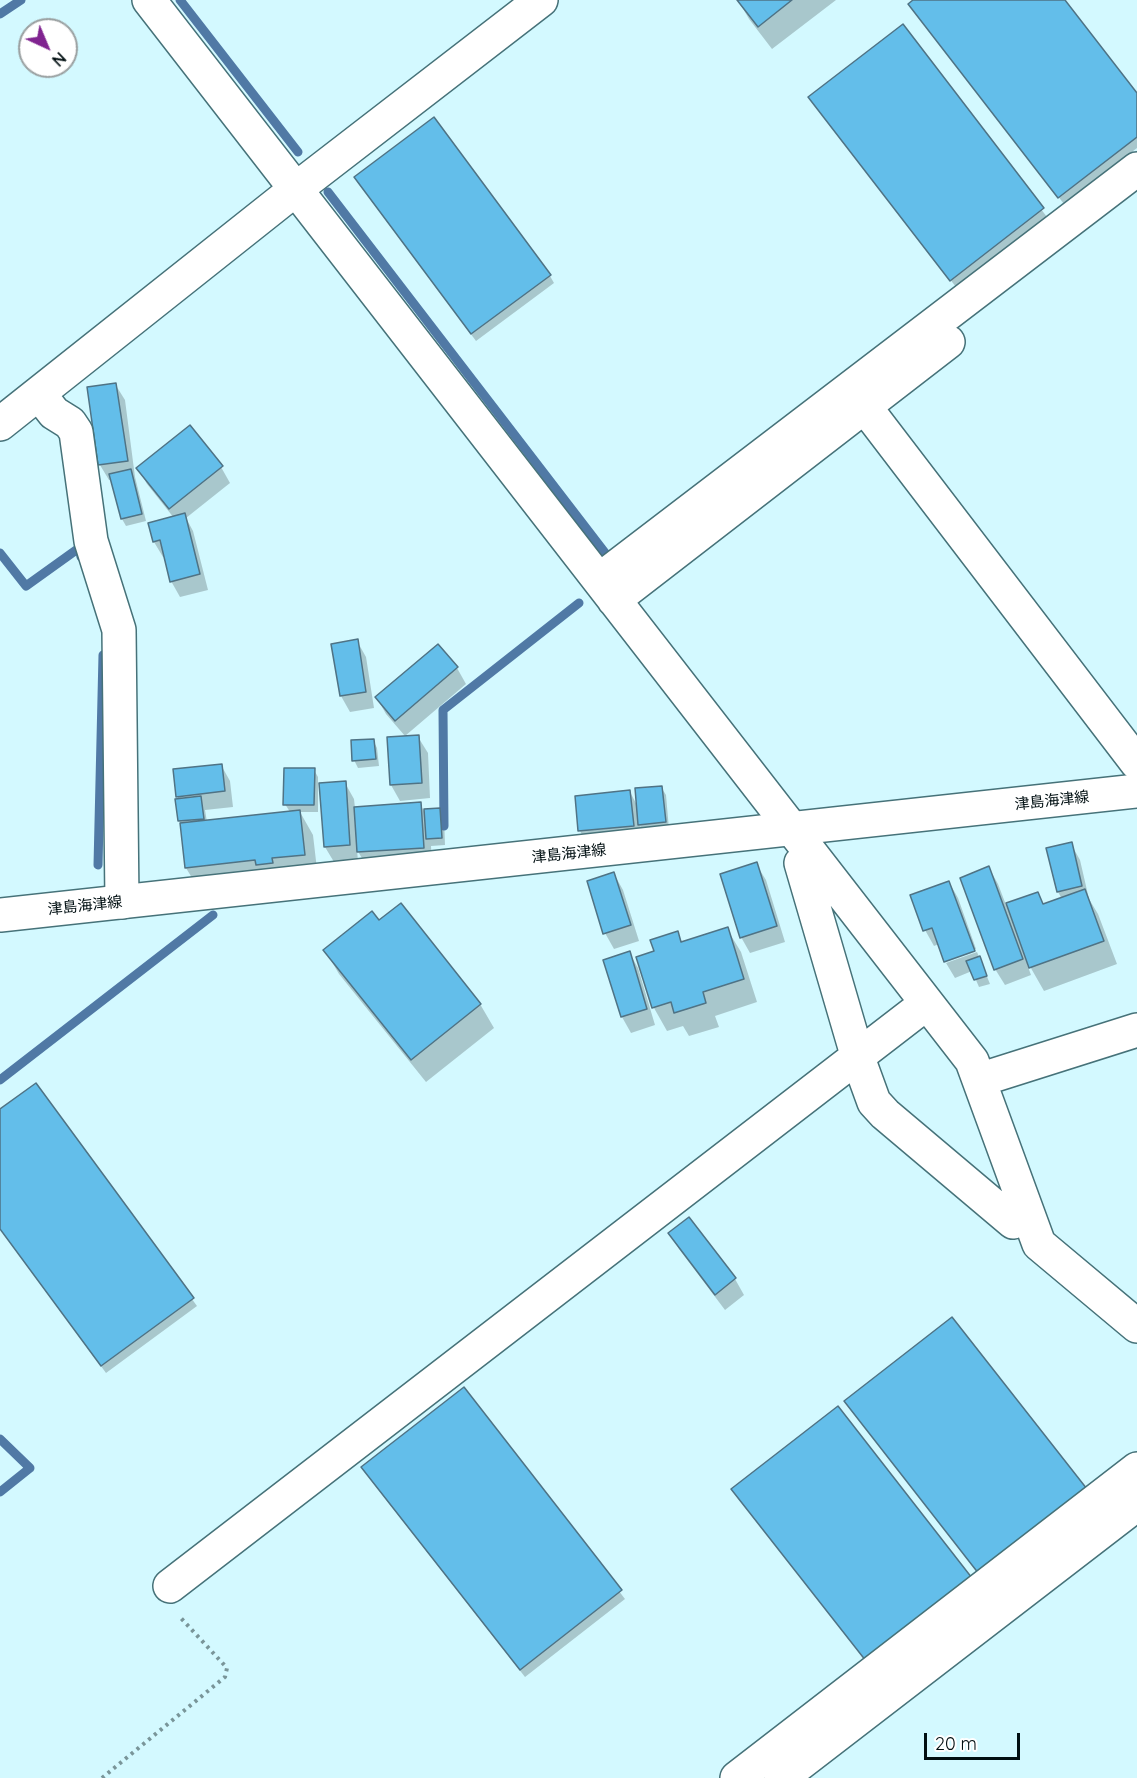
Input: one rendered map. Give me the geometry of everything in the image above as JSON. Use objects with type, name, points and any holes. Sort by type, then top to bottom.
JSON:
[{"type":"street","points":[[149,0],[972,1060],[1039,1244],[1137,1326]]},
{"type":"street","points":[[0,424],[296,189],[541,0]]},
{"type":"street","points":[[606,590],[1137,169]]},
{"type":"street","points":[[606,590],[865,406],[1137,197]]},
{"type":"street","points":[[39,394],[54,413],[70,423],[76,432],[91,541],[119,630],[122,902]]},
{"type":"street","points":[[865,406],[1137,763]]},
{"type":"street","name":"津島海津線","points":[[0,915],[1137,791]]},
{"type":"street","points":[[801,863],[858,1058],[874,1102],[885,1114],[1013,1222]]},
{"type":"street","points":[[170,1586],[927,1003]]},
{"type":"street","points":[[979,1080],[1137,1030]]},
{"type":"street","points":[[737,1778],[1137,1469]]},
{"type":"street","points":[[781,1778],[1137,1504]]},
{"type":"path","points":[[102,1778],[225,1677],[227,1668],[159,1594],[170,1586]]},
{"type":"building","points":[[737,0],[792,0],[758,27]]},
{"type":"building","points":[[913,0],[1065,0],[1137,93],[1137,137],[1058,198],[908,4]]},
{"type":"building","points":[[903,24],[1044,208],[950,281],[808,97]]},
{"type":"building","points":[[434,117],[551,275],[471,334],[354,177]]},
{"type":"building","points":[[116,383],[128,461],[98,465],[87,387]]},
{"type":"building","points":[[190,425],[223,466],[169,509],[136,468]]},
{"type":"building","points":[[131,469],[142,514],[121,519],[109,474]]},
{"type":"building","points":[[185,513],[200,574],[170,582],[160,540],[153,542],[148,523]]},
{"type":"building","points":[[358,639],[366,692],[340,696],[331,644]]},
{"type":"building","points":[[438,644],[458,667],[395,721],[375,697]]},
{"type":"building","points":[[419,735],[422,783],[390,785],[387,737]]},
{"type":"building","points":[[374,739],[376,759],[352,761],[351,740]]},
{"type":"building","points":[[222,764],[225,791],[176,797],[173,769]]},
{"type":"building","points":[[284,768],[315,768],[314,805],[283,805]]},
{"type":"building","points":[[346,781],[350,845],[324,847],[319,783]]},
{"type":"building","points":[[662,786],[666,822],[638,825],[635,788]]},
{"type":"building","points":[[630,790],[634,826],[578,831],[575,796]]},
{"type":"building","points":[[201,796],[204,819],[178,821],[175,799]]},
{"type":"building","points":[[421,802],[424,848],[357,852],[354,807]]},
{"type":"building","points":[[440,808],[442,838],[426,839],[424,809]]},
{"type":"building","points":[[300,810],[305,855],[272,858],[273,863],[256,865],[255,860],[185,868],[180,823]]},
{"type":"building","points":[[1072,842],[1082,886],[1057,892],[1046,848]]},
{"type":"building","points":[[757,862],[777,926],[740,938],[720,874]]},
{"type":"building","points":[[989,866],[1023,959],[994,970],[960,878]]},
{"type":"building","points":[[614,872],[631,925],[603,934],[587,881]]},
{"type":"building","points":[[949,881],[975,951],[944,962],[932,928],[923,931],[910,895]]},
{"type":"building","points":[[1085,889],[1104,941],[1029,968],[1006,903],[1038,892],[1043,904]]},
{"type":"building","points":[[401,903],[481,1004],[411,1060],[323,950],[372,911],[379,920]]},
{"type":"building","points":[[728,927],[744,979],[703,992],[706,1003],[674,1013],[671,1002],[652,1008],[636,957],[654,951],[650,940],[678,931],[681,942]]},
{"type":"building","points":[[630,951],[647,1009],[621,1017],[603,960]]},
{"type":"building","points":[[980,956],[987,976],[974,980],[966,961]]},
{"type":"building","points":[[36,1083],[194,1298],[101,1366],[0,1229],[0,1109]]},
{"type":"building","points":[[689,1217],[736,1278],[715,1295],[668,1233]]},
{"type":"building","points":[[952,1317],[1087,1489],[979,1574],[844,1401]]},
{"type":"building","points":[[464,1387],[622,1590],[520,1670],[361,1467]]},
{"type":"building","points":[[838,1406],[972,1578],[866,1661],[731,1489]]},
{"type":"waterway","points":[[0,14],[21,0]]},
{"type":"waterway","points":[[180,0],[298,152]]},
{"type":"waterway","points":[[328,192],[606,554]]},
{"type":"waterway","points":[[0,553],[26,586],[79,548],[81,557]]},
{"type":"waterway","points":[[444,826],[443,710],[579,603]]},
{"type":"waterway","points":[[98,865],[103,655]]},
{"type":"waterway","points":[[0,1080],[213,915]]},
{"type":"waterway","points":[[0,1439],[30,1468],[0,1492]]}]
